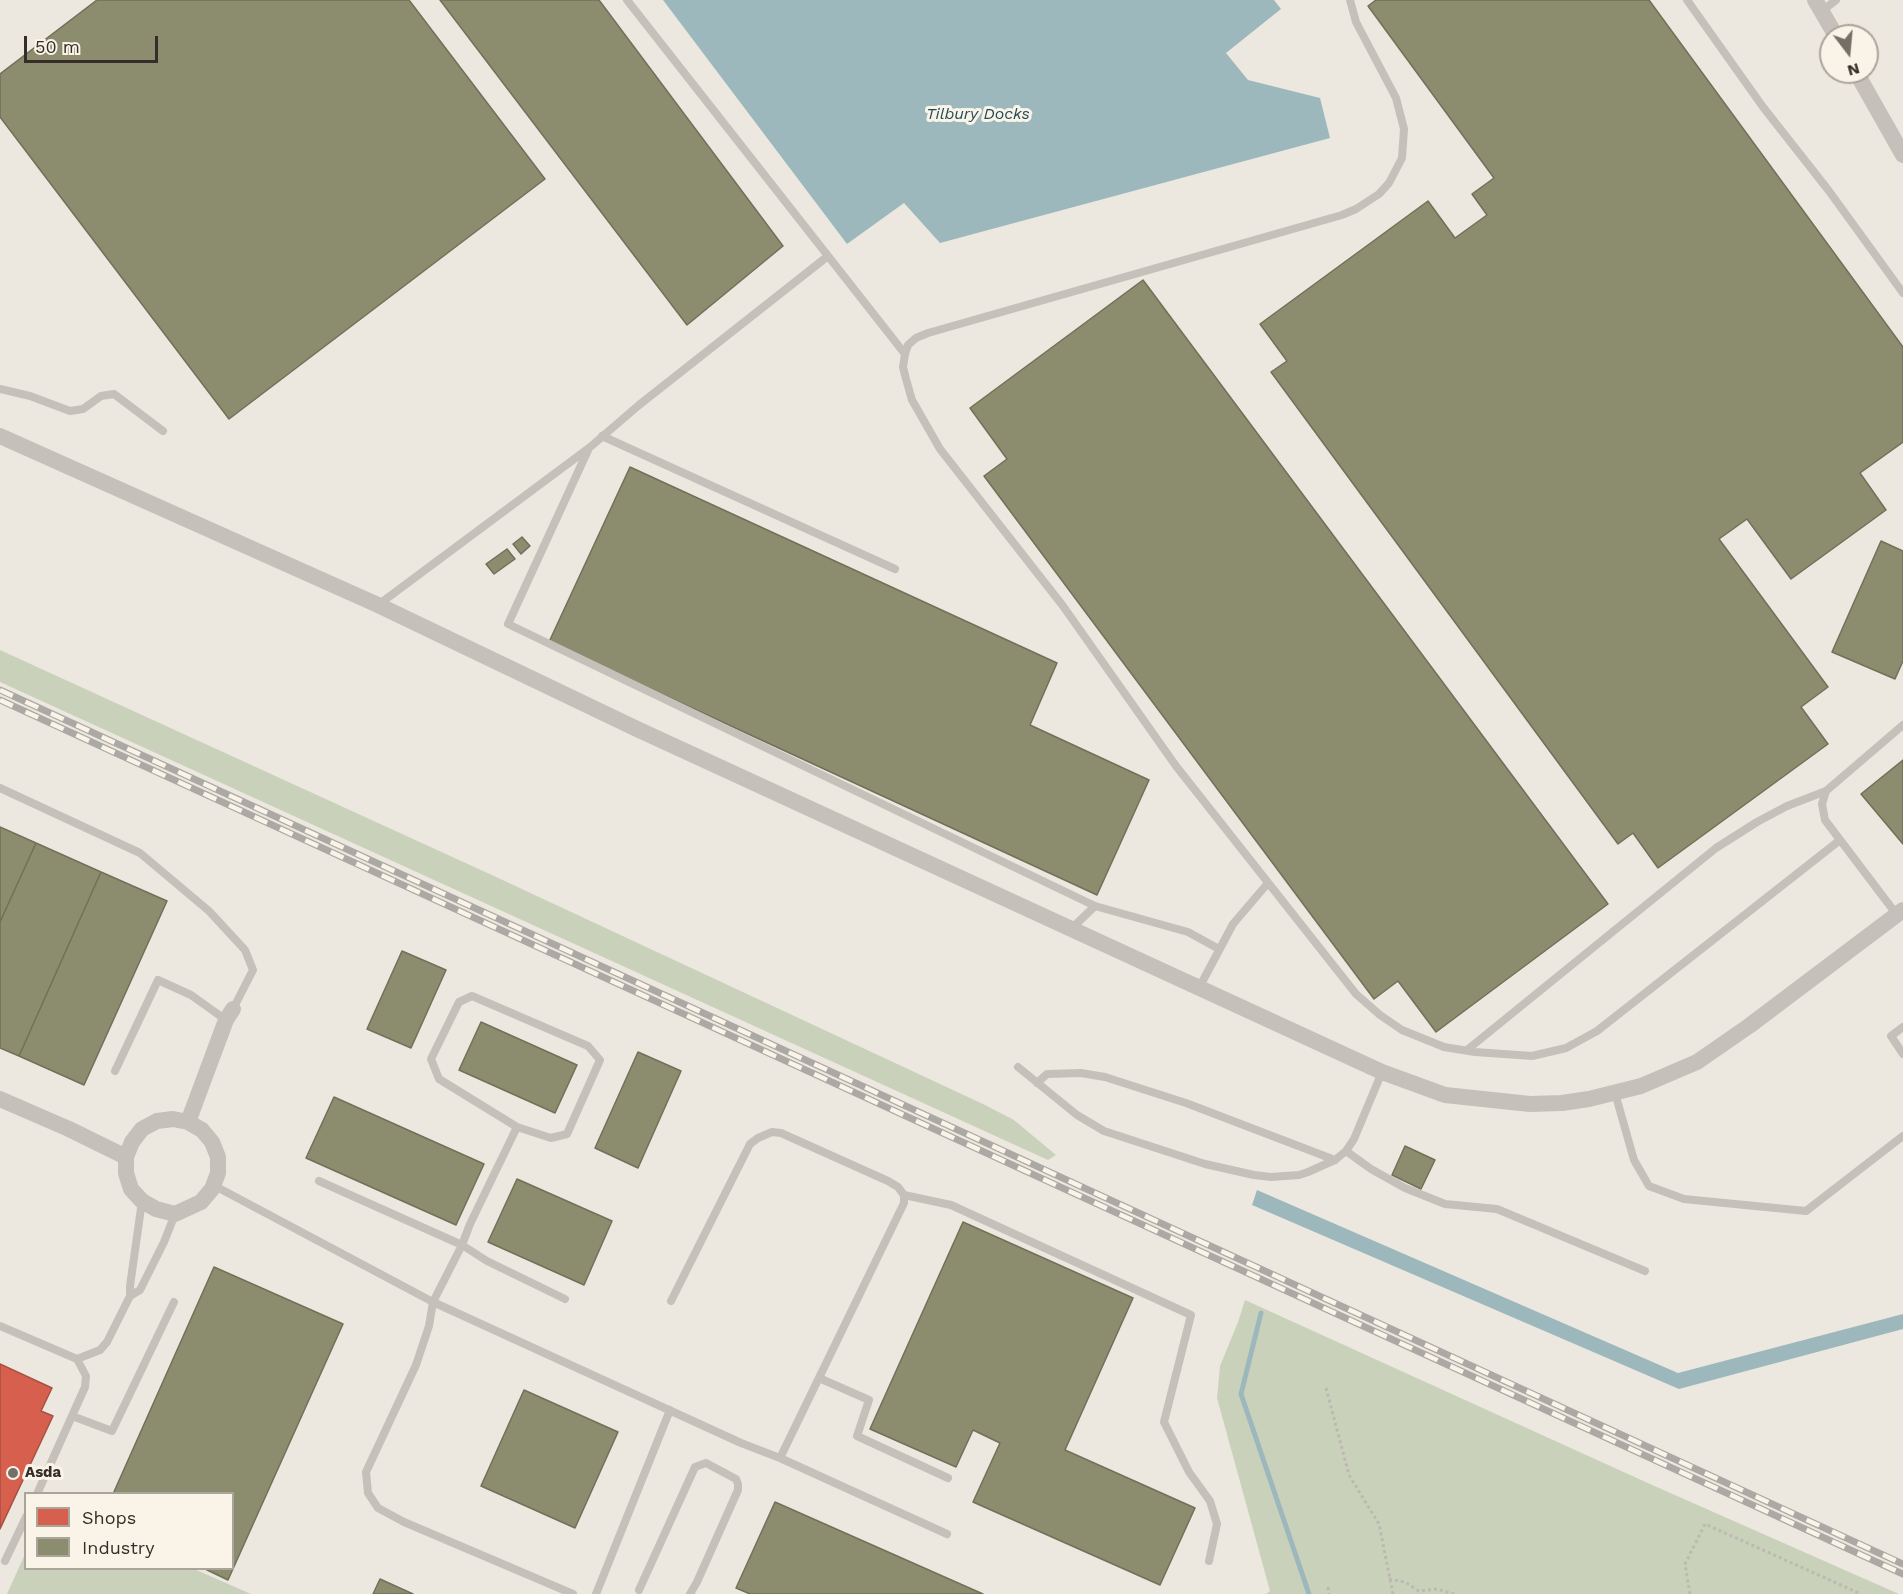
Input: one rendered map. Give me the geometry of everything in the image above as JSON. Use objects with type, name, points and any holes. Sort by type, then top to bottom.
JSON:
[{"type":"street","points":[[1818,6],[1829,24]]},
{"type":"street","points":[[1863,84],[1903,155]]},
{"type":"street","points":[[0,436],[378,605],[637,729],[1382,1072],[1445,1095],[1530,1104],[1562,1103],[1641,1086],[1697,1062],[1749,1026],[1900,912]]},
{"type":"street","points":[[188,1122],[230,1015]]},
{"type":"street","points":[[0,1099],[126,1157]]},
{"type":"street","points":[[172,1119],[188,1122],[202,1130],[212,1142],[218,1157],[218,1173],[201,1202],[175,1214],[156,1209],[142,1201],[131,1189],[126,1173],[126,1157],[132,1142],[142,1129],[157,1121],[172,1119]]},
{"type":"lane","points":[[627,0],[904,354]]},
{"type":"lane","points":[[1350,0],[1356,22],[1396,99],[1404,129],[1402,158],[1389,183],[1380,194],[1342,215],[916,338],[908,345],[904,354],[903,367],[912,400],[940,449],[1063,606],[1176,766],[1356,994],[1402,1030],[1444,1047],[1467,1050],[1532,1056],[1566,1048],[1597,1031],[1840,840]]},
{"type":"lane","points":[[1687,0],[1763,107],[1829,190],[1903,293]]},
{"type":"lane","points":[[1818,6],[1836,0]]},
{"type":"lane","points":[[378,605],[589,448],[639,405],[828,256]]},
{"type":"lane","points":[[0,389],[30,396],[70,411],[83,408],[101,396],[114,394],[163,431]]},
{"type":"lane","points":[[603,436],[895,568]]},
{"type":"lane","points":[[589,448],[508,624],[1095,906],[1188,932],[1219,949]]},
{"type":"lane","points":[[1467,1050],[1716,848],[1756,822],[1787,806],[1826,791],[1903,725]]},
{"type":"lane","points":[[0,788],[140,853],[209,911],[245,950],[253,970],[230,1015],[158,980],[115,1071]]},
{"type":"lane","points":[[1826,791],[1822,804],[1825,820],[1900,912]]},
{"type":"lane","points":[[1199,988],[1233,924],[1268,883]]},
{"type":"lane","points":[[1071,929],[1095,906]]},
{"type":"lane","points":[[472,996],[588,1046],[600,1060],[567,1134],[551,1138],[517,1127],[439,1079],[431,1059],[459,1002],[472,996]]},
{"type":"lane","points":[[1903,1027],[1892,1036],[1903,1054]]},
{"type":"lane","points":[[1018,1067],[1077,1115],[1104,1131],[1205,1164],[1254,1175],[1288,1177],[1308,1172],[1335,1160],[1346,1150],[1354,1139],[1382,1072]]},
{"type":"lane","points":[[1037,1083],[1047,1074],[1081,1073],[1105,1077],[1141,1087],[1335,1160]]},
{"type":"lane","points":[[1615,1093],[1634,1160],[1649,1186],[1684,1199],[1806,1211],[1903,1136]]},
{"type":"lane","points":[[517,1127],[433,1302],[429,1326],[416,1365],[366,1472],[368,1492],[378,1508],[404,1522],[573,1594]]},
{"type":"lane","points":[[671,1301],[750,1144],[758,1137],[772,1132],[781,1133],[888,1180],[904,1195],[904,1203],[780,1458]]},
{"type":"lane","points":[[1346,1150],[1371,1169],[1406,1188],[1444,1204],[1497,1209],[1645,1271]]},
{"type":"lane","points":[[319,1181],[462,1245],[487,1261],[566,1299]]},
{"type":"lane","points":[[213,1185],[433,1302],[741,1443],[780,1458],[947,1534]]},
{"type":"lane","points":[[904,1195],[951,1205],[1191,1315],[1164,1422],[1189,1472],[1210,1501],[1217,1524],[1209,1561]]},
{"type":"lane","points":[[77,1359],[100,1350],[107,1342],[130,1296],[142,1201]]},
{"type":"lane","points":[[130,1296],[140,1290],[165,1242],[175,1214]]},
{"type":"lane","points":[[72,1416],[112,1431],[174,1302]]},
{"type":"lane","points":[[0,1326],[77,1359],[86,1376],[85,1388],[38,1492]]},
{"type":"lane","points":[[819,1378],[869,1400],[857,1436],[948,1478]]},
{"type":"lane","points":[[596,1594],[670,1410]]},
{"type":"lane","points":[[639,1590],[695,1467],[706,1463],[735,1479],[738,1490],[690,1594]]},
{"type":"lane","points":[[5,1561],[24,1522]]},
{"type":"path","points":[[1326,1388],[1349,1475],[1378,1524],[1393,1594]]},
{"type":"path","points":[[1690,1594],[1685,1564],[1705,1524],[1861,1594]]},
{"type":"path","points":[[1389,1579],[1406,1582],[1419,1591],[1437,1589],[1454,1594]]},
{"type":"path","points":[[1328,1587],[1329,1594]]},
{"type":"green space","points":[[0,650],[494,876],[983,1104],[1014,1120],[1056,1155],[1048,1160],[0,682]]},
{"type":"green space","points":[[1245,1300],[1899,1594],[1266,1594],[1270,1591],[1217,1398],[1220,1366]]},
{"type":"green space","points":[[24,1556],[24,1570],[196,1570],[251,1594],[7,1594]]},
{"type":"water","name":"Tilbury Docks","points":[[663,0],[1274,0],[1281,9],[1226,53],[1248,80],[1320,98],[1330,138],[940,243],[904,203],[847,244]]},
{"type":"water","points":[[1257,1190],[1678,1373],[1903,1314],[1903,1329],[1679,1389],[1252,1205]]},
{"type":"building: Shops","name":"Asda","points":[[0,1364],[52,1388],[41,1411],[53,1416],[0,1529]]},
{"type":"building: Industry","points":[[97,0],[409,0],[545,179],[229,419],[0,117],[0,74]]},
{"type":"building: Industry","points":[[440,0],[599,0],[783,246],[687,325]]},
{"type":"building: Industry","points":[[1376,0],[1649,0],[1903,347],[1903,442],[1860,473],[1886,510],[1791,579],[1747,519],[1719,539],[1828,687],[1801,707],[1828,744],[1658,868],[1633,833],[1618,844],[1271,372],[1287,361],[1260,324],[1428,201],[1455,238],[1487,215],[1472,194],[1494,178],[1368,6]]},
{"type":"building: Industry","points":[[1143,280],[1608,904],[1436,1032],[1398,981],[1374,999],[984,476],[1007,459],[970,408]]},
{"type":"building: Industry","points":[[630,467],[1057,663],[1030,725],[1149,780],[1097,895],[549,642]]},
{"type":"building: Industry","points":[[522,537],[530,546],[521,554],[513,544]]},
{"type":"building: Industry","points":[[1881,541],[1903,551],[1903,661],[1895,679],[1832,652]]},
{"type":"building: Industry","points":[[507,549],[515,559],[494,574],[486,564]]},
{"type":"building: Industry","points":[[1903,760],[1903,844],[1861,794]]},
{"type":"building: Industry","points":[[0,827],[36,843],[0,922]]},
{"type":"building: Industry","points":[[36,843],[101,872],[19,1056],[0,1048],[0,922]]},
{"type":"building: Industry","points":[[101,872],[167,901],[84,1085],[19,1056]]},
{"type":"building: Industry","points":[[402,951],[446,970],[411,1048],[367,1029]]},
{"type":"building: Industry","points":[[481,1022],[577,1065],[555,1113],[459,1070]]},
{"type":"building: Industry","points":[[638,1052],[681,1071],[638,1168],[595,1148]]},
{"type":"building: Industry","points":[[334,1097],[484,1164],[456,1225],[306,1158]]},
{"type":"building: Industry","points":[[1405,1146],[1435,1160],[1421,1189],[1392,1175]]},
{"type":"building: Industry","points":[[517,1179],[612,1221],[584,1285],[488,1242]]},
{"type":"building: Industry","points":[[963,1222],[1133,1298],[1065,1450],[1195,1508],[1160,1585],[973,1502],[1000,1443],[973,1430],[956,1467],[870,1429]]},
{"type":"building: Industry","points":[[214,1267],[343,1324],[234,1567],[234,1492],[114,1492]]},
{"type":"building: Industry","points":[[524,1390],[618,1432],[575,1528],[481,1486]]},
{"type":"building: Industry","points":[[775,1502],[983,1594],[750,1594],[736,1588]]},
{"type":"building: Industry","points":[[207,1570],[232,1570],[228,1580]]},
{"type":"building: Industry","points":[[380,1579],[413,1594],[373,1594]]},
{"type":"waterway","points":[[1261,1313],[1241,1394],[1309,1594]]},
{"type":"railway","points":[[0,690],[1903,1564]]},
{"type":"railway","points":[[0,700],[1903,1574]]},
{"type":"place","name":"Asda","points":[[13,1473]]}]
